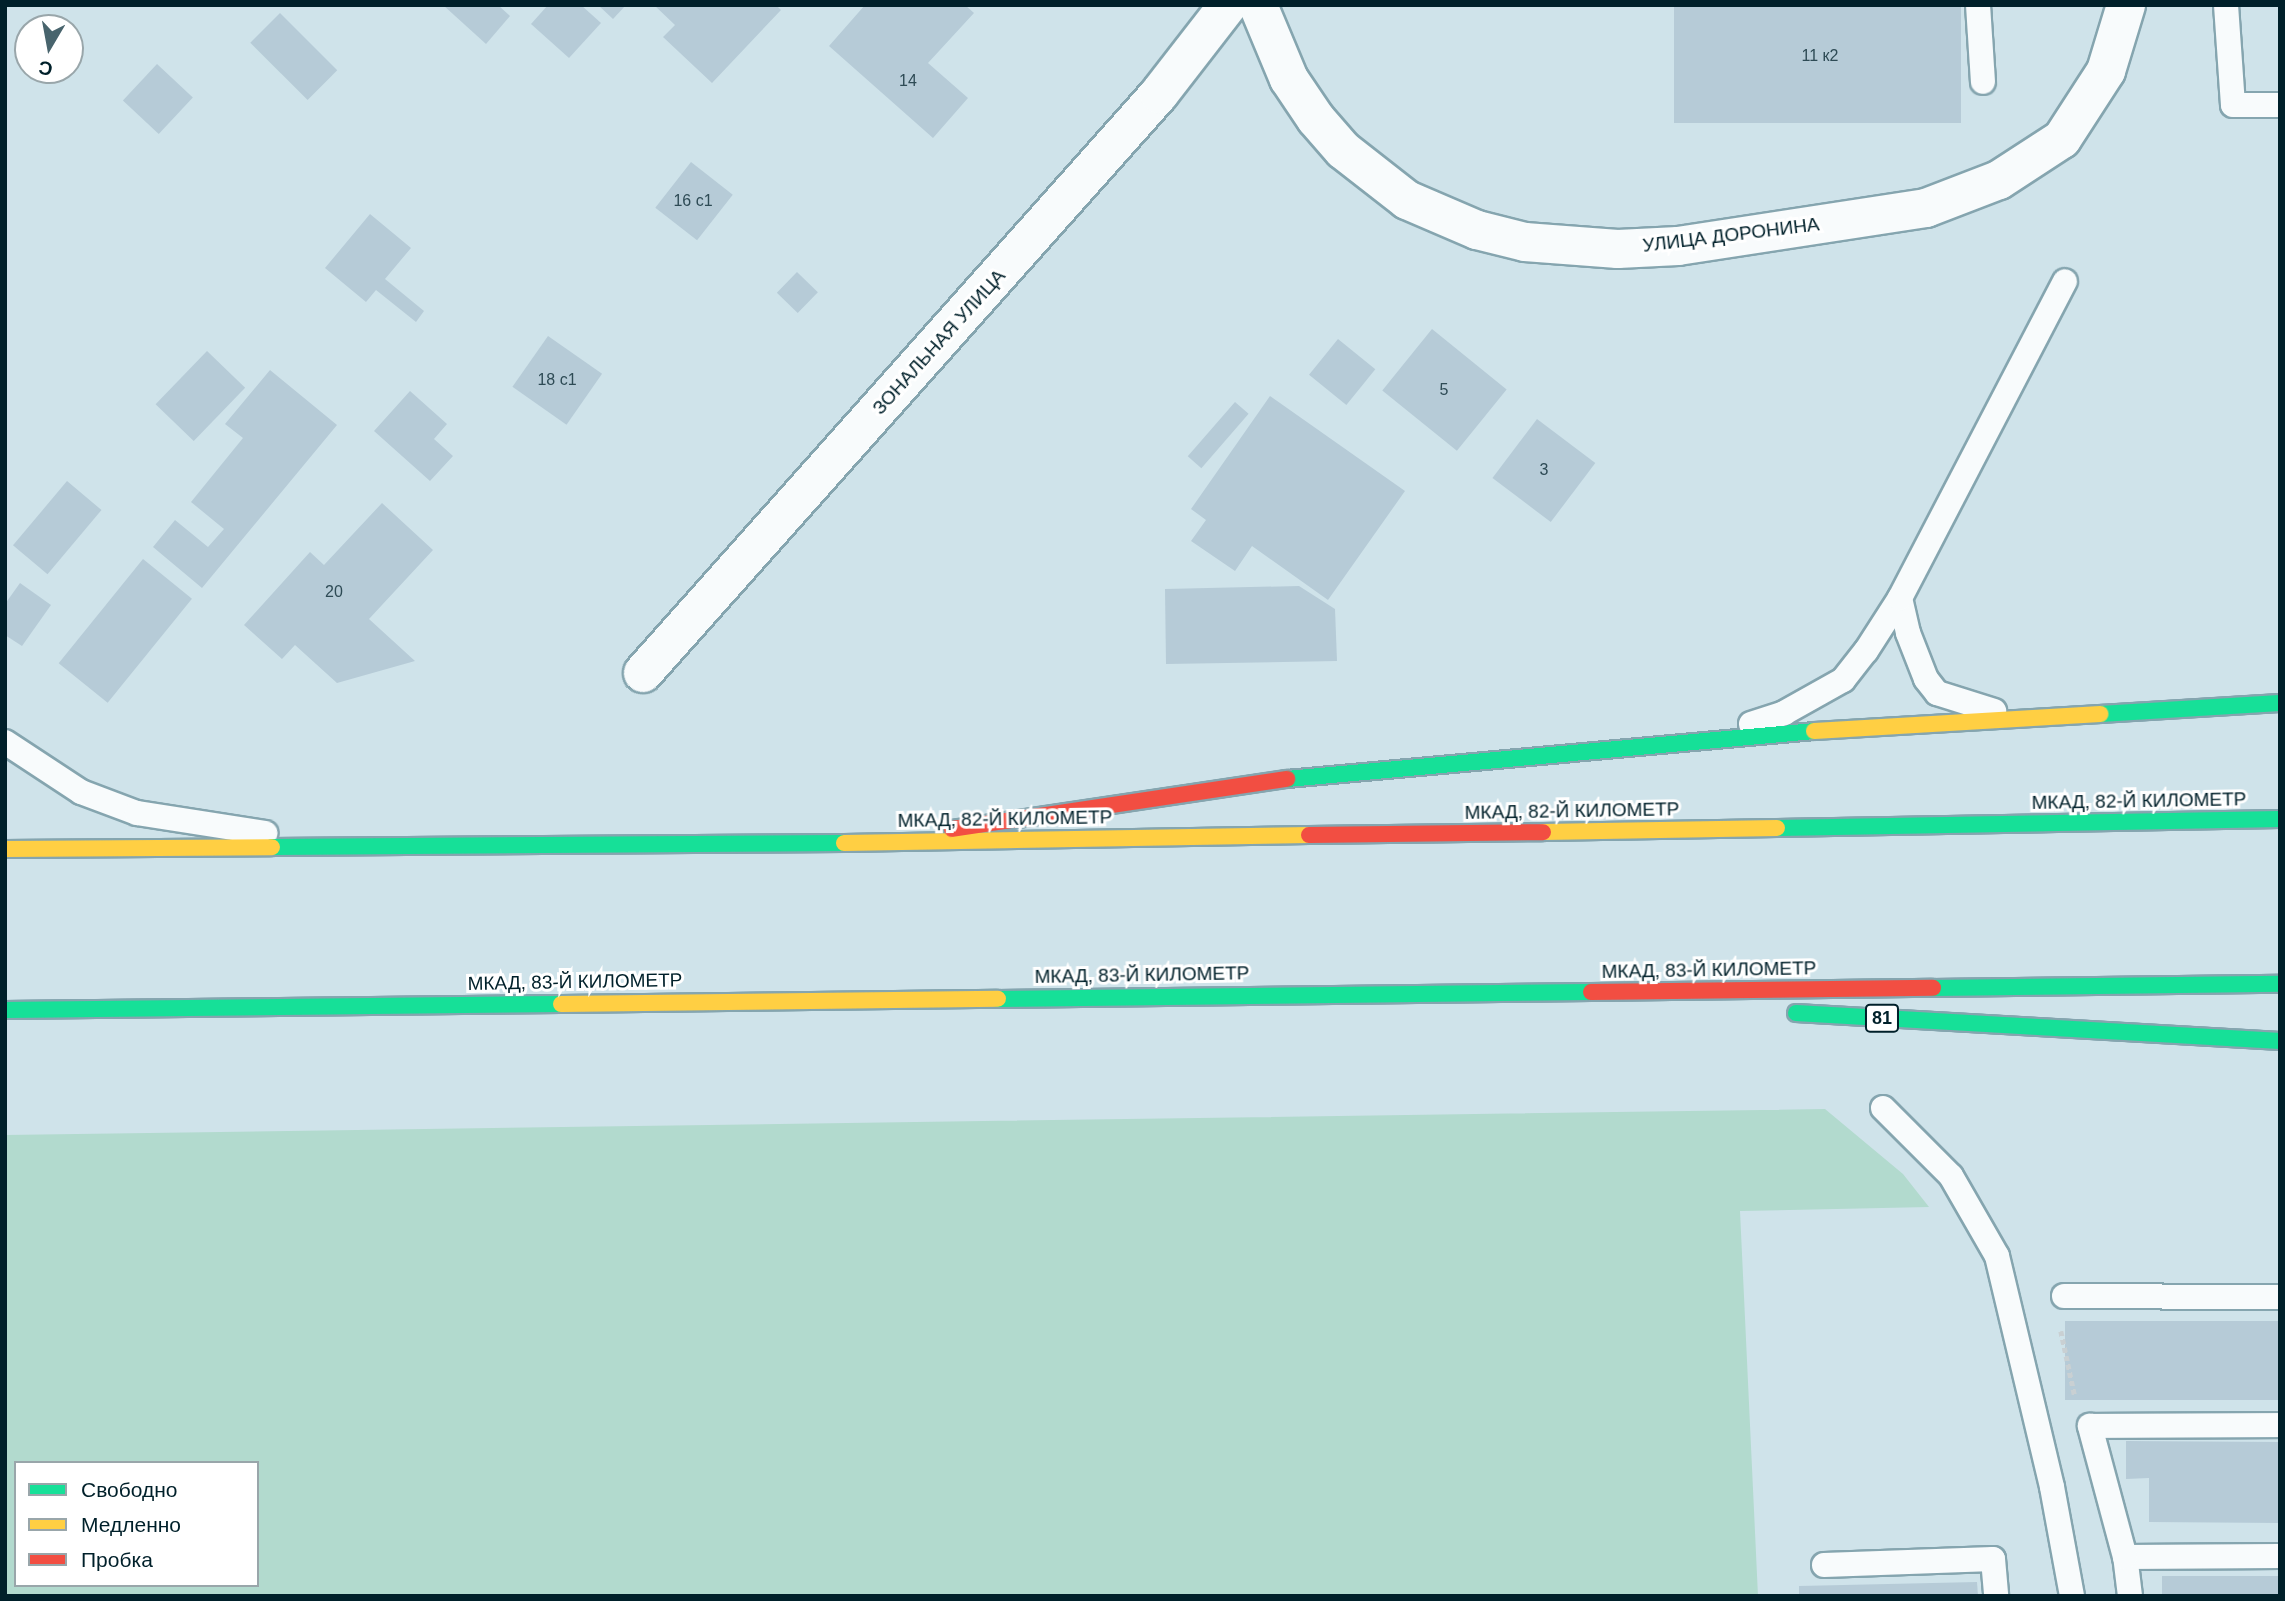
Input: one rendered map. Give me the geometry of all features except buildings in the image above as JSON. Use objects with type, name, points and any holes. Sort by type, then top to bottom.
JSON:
[{"type":"main road","points":[[5,849],[866,843],[1304,776],[1714,737],[2280,703]]},
{"type":"main road","name":"МКАД, 82-Й КИЛОМЕТР","points":[[866,843],[2280,819]]},
{"type":"main road","name":"МКАД, 83-Й КИЛОМЕТР","points":[[5,1010],[2280,984]]},
{"type":"main road","points":[[1483,994],[1717,1008]]},
{"type":"main road","name":"81","points":[[1771,1011],[2280,1041]]},
{"type":"street","name":"ЗОНАЛЬНАЯ УЛИЦА","points":[[643,673],[1159,94],[1228,5]]},
{"type":"street","name":"УЛИЦА ДОРОНИНА","points":[[1258,5],[1289,79],[1316,119],[1343,150],[1407,200],[1477,230],[1525,242],[1618,249],[1678,246],[1926,208],[1999,180],[2062,139],[2106,71],[2126,5]]},
{"type":"lane","points":[[1978,5],[1983,82]]},
{"type":"lane","points":[[2226,5],[2233,105],[2280,105]]},
{"type":"lane","points":[[1714,737],[1784,713],[1843,680],[1900,598],[2064,281]]},
{"type":"lane","points":[[1900,598],[1908,633],[1926,679],[1937,693],[1973,708],[2034,718]]},
{"type":"lane","points":[[5,742],[81,792],[137,813],[359,848]]},
{"type":"lane","points":[[1883,1108],[1951,1176],[1997,1256],[2052,1487],[2072,1596]]},
{"type":"lane","points":[[2064,1297],[2280,1297]]},
{"type":"lane","points":[[2130,1596],[2125,1557],[2090,1426],[2280,1425]]},
{"type":"lane","points":[[2125,1557],[2280,1556]]},
{"type":"lane","points":[[1824,1565],[1993,1559],[1996,1596]]},
{"type":"path","points":[[2064,1297],[2057,1315],[2071,1381],[2090,1426]]},
{"type":"green space","points":[[1825,1109],[1903,1174],[1929,1207],[1740,1211],[1758,1596],[5,1596],[5,1135]]},
{"type":"traffic: fast","points":[[2100,714],[2280,703]]},
{"type":"traffic: fast","points":[[1287,779],[1814,731]]},
{"type":"traffic: fast","points":[[1777,828],[2280,819]]},
{"type":"traffic: fast","points":[[272,847],[844,843]]},
{"type":"traffic: fast","points":[[1933,988],[2280,984]]},
{"type":"traffic: fast","points":[[998,999],[1591,992]]},
{"type":"traffic: fast","points":[[5,1010],[561,1004]]},
{"type":"traffic: fast","points":[[1796,1013],[2280,1041]]},
{"type":"traffic: slow","points":[[1814,731],[2100,714]]},
{"type":"traffic: slow","points":[[1543,832],[1777,828]]},
{"type":"traffic: slow","points":[[844,843],[1309,835]]},
{"type":"traffic: slow","points":[[5,849],[272,847]]},
{"type":"traffic: slow","points":[[561,1004],[998,999]]},
{"type":"traffic: jam","points":[[952,829],[1287,779]]},
{"type":"traffic: jam","points":[[1309,835],[1543,832]]},
{"type":"traffic: jam","points":[[1591,992],[1933,988]]}]
